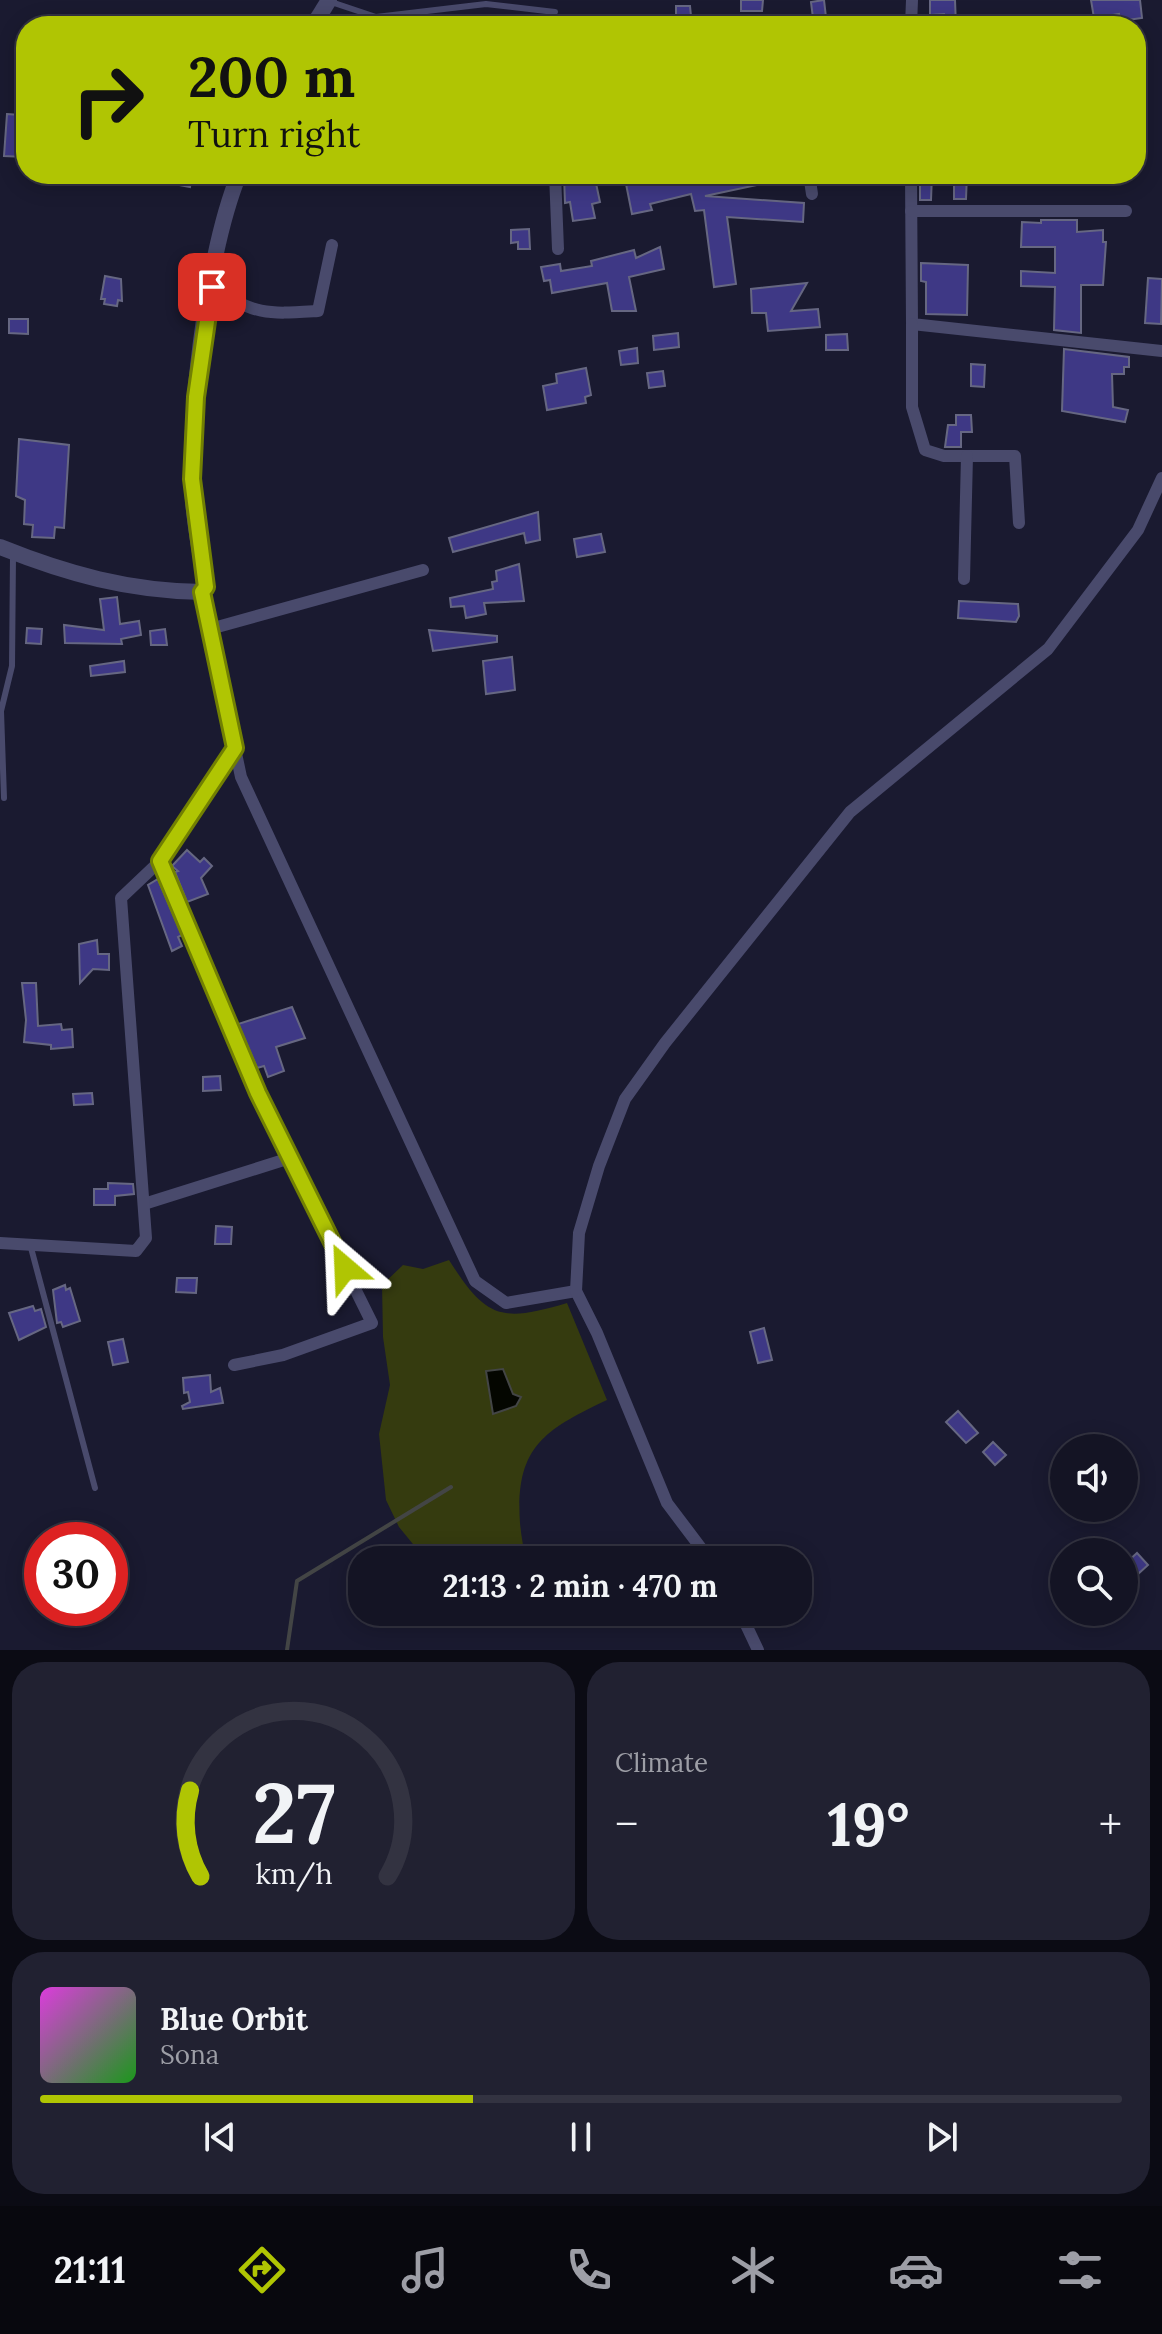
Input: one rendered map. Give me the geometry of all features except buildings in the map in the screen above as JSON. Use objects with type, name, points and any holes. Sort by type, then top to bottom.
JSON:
[{"type":"street","points":[[202,592],[206,587],[192,479],[196,397],[212,287],[237,184]]},
{"type":"street","points":[[555,184],[558,249]]},
{"type":"street","points":[[810,184],[812,194]]},
{"type":"street","points":[[911,184],[912,407],[925,450],[944,456],[1015,456],[1019,523]]},
{"type":"street","points":[[911,211],[1126,211]]},
{"type":"street","points":[[212,287],[235,303],[265,314],[318,311],[332,245]]},
{"type":"street","points":[[912,324],[1162,351]]},
{"type":"street","points":[[964,579],[967,456]]},
{"type":"street","points":[[699,1546],[667,1503],[597,1333],[576,1291],[579,1233],[599,1166],[625,1099],[665,1043],[850,812],[1048,649],[1138,530],[1162,478]]},
{"type":"street","points":[[6,549],[97,581],[161,592],[202,592]]},
{"type":"street","points":[[210,629],[423,570]]},
{"type":"street","points":[[202,592],[241,777],[475,1281],[506,1303],[576,1291]]},
{"type":"street","points":[[0,1243],[136,1251],[146,1238],[121,898],[160,861],[235,748]]},
{"type":"street","points":[[160,861],[258,1093],[372,1323],[283,1355],[234,1365]]},
{"type":"street","points":[[144,1204],[290,1158]]},
{"type":"street","points":[[747,1626],[758,1650]]},
{"type":"lane","points":[[328,0],[373,16]]},
{"type":"lane","points":[[384,16],[486,4],[555,12]]},
{"type":"lane","points":[[4,798],[1,711],[12,666],[6,549]]},
{"type":"lane","points":[[30,1244],[95,1488]]},
{"type":"green space","points":[[449,1260],[474,1294],[497,1311],[526,1313],[567,1303],[607,1400],[550,1432],[529,1459],[520,1497],[523,1546],[415,1546],[399,1527],[386,1500],[379,1434],[390,1385],[383,1337],[382,1285],[403,1265],[423,1269]]},
{"type":"shaded area","points":[[503,1369],[513,1394],[521,1397],[516,1406],[493,1414],[486,1371]]},
{"type":"waterway","points":[[287,1650],[297,1581],[451,1487]]},
{"type":"route","points":[[212,287],[196,397],[192,479],[206,587],[202,592],[235,748],[160,861],[258,1093],[345,1268]]}]
